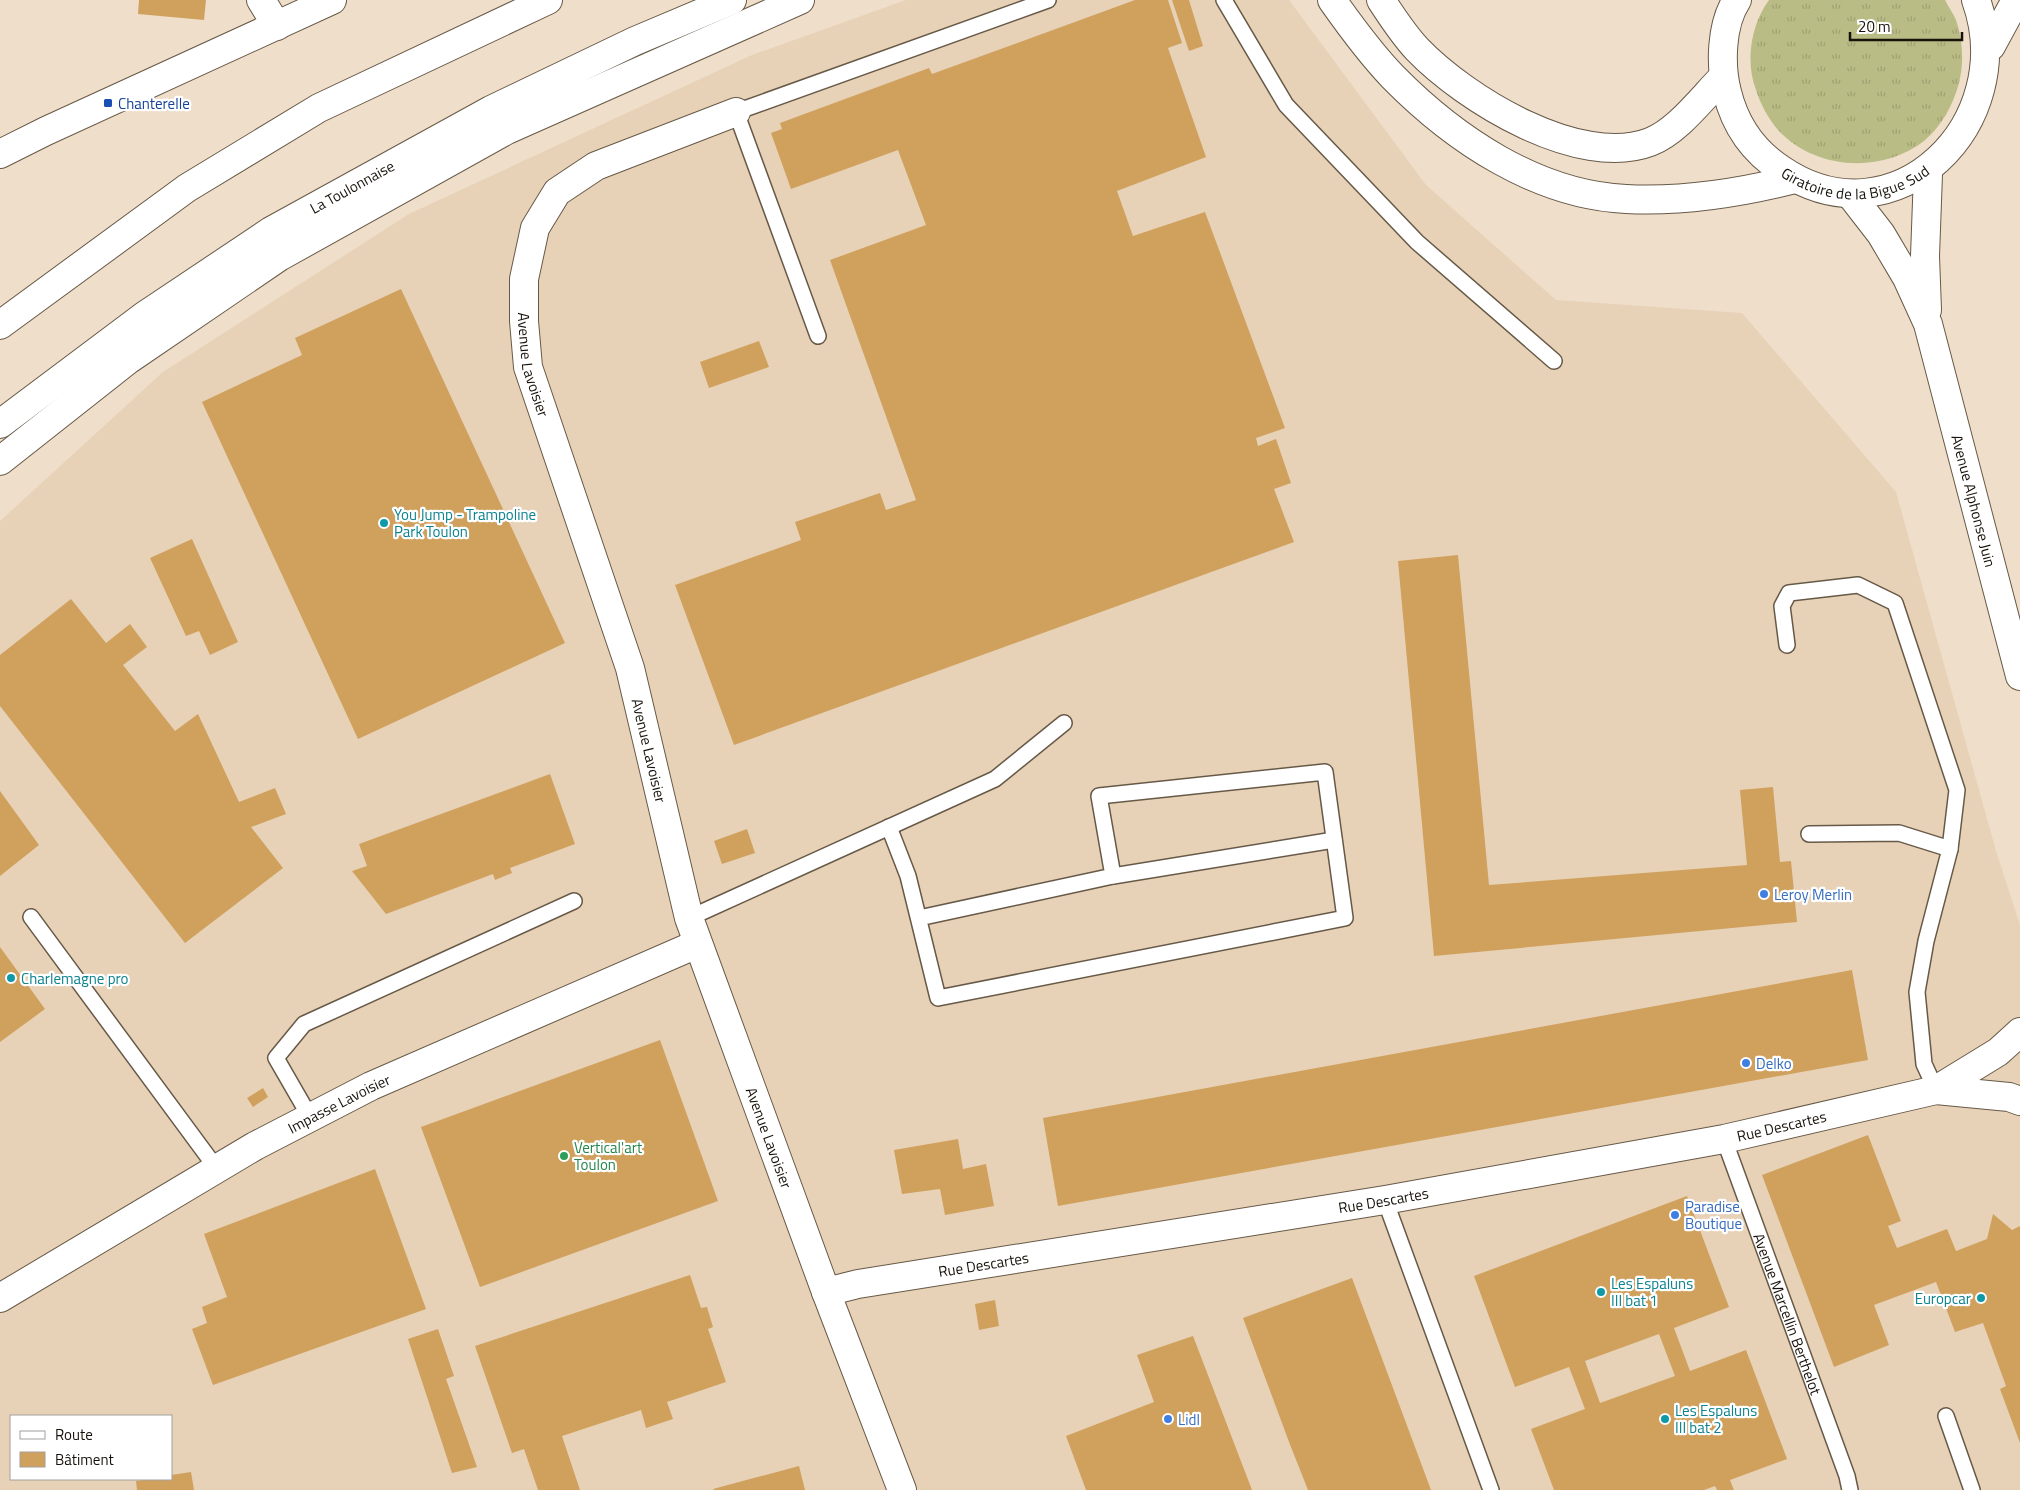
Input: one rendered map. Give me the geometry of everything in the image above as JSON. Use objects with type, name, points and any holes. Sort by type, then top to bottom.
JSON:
[{"type":"main road","points":[[261,0],[277,26]]},
{"type":"main road","points":[[0,154],[46,131],[332,0]]},
{"type":"main road","points":[[0,325],[187,188],[319,108],[548,0]]},
{"type":"main road","name":"La Toulonnaise","points":[[0,424],[144,316],[271,231],[492,110],[635,41],[732,0]]},
{"type":"main road","points":[[0,461],[128,360],[279,257],[507,130],[800,0]]},
{"type":"main road","points":[[1332,0],[1358,36],[1392,76],[1419,102],[1471,142],[1504,162],[1539,179],[1583,192],[1624,199],[1666,200],[1710,196],[1795,179]]},
{"type":"main road","points":[[1381,0],[1397,25],[1417,49],[1456,84],[1483,102],[1515,119],[1572,144],[1602,148],[1624,148],[1650,142],[1671,130],[1723,77]]},
{"type":"main road","name":"Giratoire de la Bigue Sud","points":[[1737,0],[1724,40],[1723,77],[1731,108],[1746,137],[1768,161],[1795,179],[1822,190],[1850,194],[1890,190],[1928,174],[1952,156],[1970,132],[1984,105],[1990,76],[1991,46],[1984,15],[1976,0]]},
{"type":"main road","points":[[1991,46],[2016,0]]},
{"type":"main road","name":"Avenue Lavoisier","points":[[736,112],[596,166],[557,192],[535,228],[524,279],[524,321],[528,367],[630,668],[689,918],[697,944],[826,1292],[902,1490]]},
{"type":"main road","name":"Avenue Alphonse Juin","points":[[1928,174],[1925,256],[1928,324]]},
{"type":"main road","name":"Avenue Alphonse Juin","points":[[1850,194],[1881,234],[1907,278],[1928,324],[2020,676]]},
{"type":"main road","name":"Impasse Lavoisier","points":[[0,1298],[255,1146],[371,1086],[697,944]]},
{"type":"main road","points":[[1936,1090],[1998,1052],[2020,1032]]},
{"type":"main road","points":[[1936,1090],[2009,1097],[2020,1100]]},
{"type":"main road","name":"Rue Descartes","points":[[826,1292],[868,1282],[1384,1200],[1724,1139],[1936,1090]]},
{"type":"lane","points":[[818,336],[736,112],[1048,0]]},
{"type":"lane","points":[[1224,0],[1286,105],[1417,242],[1554,361]]},
{"type":"lane","points":[[1787,644],[1782,606],[1789,593],[1858,585],[1895,603],[1958,790],[1950,849],[1926,942],[1917,992],[1924,1064],[1936,1090]]},
{"type":"lane","points":[[689,918],[995,779],[1064,723]]},
{"type":"lane","points":[[889,828],[908,876],[938,998],[1345,918],[1325,772],[1099,796],[1112,876]]},
{"type":"lane","points":[[1809,834],[1899,833],[1950,849]]},
{"type":"lane","points":[[918,918],[1112,876],[1334,840]]},
{"type":"lane","points":[[310,1118],[276,1058],[304,1024],[574,901]]},
{"type":"lane","points":[[31,917],[217,1169]]},
{"type":"lane","name":"Avenue Marcellin Berthelot","points":[[1724,1139],[1847,1476],[1850,1490]]},
{"type":"lane","points":[[1384,1200],[1491,1490]]},
{"type":"lane","points":[[1946,1416],[1972,1490]]},
{"type":"shaded area","points":[[906,0],[1289,0],[1426,185],[1556,300],[1742,313],[1896,492],[1996,851],[2020,925],[2020,1490],[0,1490],[0,521],[163,372],[409,214],[752,55]]},
{"type":"green space","points":[[1769,0],[1945,0],[1955,17],[1958,28],[1961,43],[1961,75],[1950,107],[1936,129],[1924,141],[1907,152],[1869,163],[1829,160],[1810,153],[1793,143],[1778,130],[1768,116],[1756,90],[1751,68],[1754,32]]},
{"type":"building","points":[[139,0],[206,0],[204,20],[138,14]]},
{"type":"building","points":[[1135,0],[1168,0],[1182,43],[1168,48],[1206,157],[1117,191],[1133,236],[1205,212],[1285,428],[1256,438],[1258,446],[1276,439],[1291,483],[1274,489],[1294,542],[734,745],[675,585],[801,540],[795,522],[880,493],[886,510],[916,500],[830,260],[926,225],[898,150],[791,189],[771,133],[782,129],[780,123],[929,68],[932,74]]},
{"type":"building","points":[[1172,0],[1189,0],[1203,46],[1189,51]]},
{"type":"building","name":"You Jump - Trampoline Park Toulon","points":[[401,289],[565,643],[358,739],[202,402],[302,355],[295,338]]},
{"type":"building","points":[[759,341],[769,367],[709,388],[700,362]]},
{"type":"building","points":[[192,539],[238,642],[210,655],[199,631],[186,636],[150,558]]},
{"type":"building","points":[[1458,555],[1489,885],[1747,865],[1740,790],[1773,787],[1780,862],[1791,861],[1797,922],[1434,956],[1398,561]]},
{"type":"building","points":[[71,599],[106,643],[130,624],[147,647],[123,665],[175,731],[198,714],[239,802],[275,788],[286,814],[251,827],[283,868],[185,943],[0,706],[0,655]]},
{"type":"building","points":[[550,774],[575,844],[510,868],[512,873],[495,880],[493,874],[386,914],[352,871],[367,866],[359,844]]},
{"type":"building","points":[[0,791],[39,845],[0,876]]},
{"type":"building","points":[[747,829],[755,853],[722,864],[714,841]]},
{"type":"building","name":"Charlemagne pro","points":[[0,947],[45,1009],[0,1042]]},
{"type":"building","points":[[1852,970],[1868,1060],[1058,1206],[1043,1118]]},
{"type":"building","points":[[660,1040],[718,1201],[480,1287],[421,1127]]},
{"type":"building","points":[[263,1088],[268,1097],[253,1107],[247,1098]]},
{"type":"building","points":[[1868,1135],[1901,1221],[1888,1226],[1897,1248],[1947,1229],[1956,1251],[1987,1239],[1993,1214],[2012,1230],[2020,1226],[2020,1443],[2000,1389],[2006,1386],[1983,1323],[1955,1332],[1936,1282],[1874,1305],[1889,1345],[1834,1367],[1762,1175]]},
{"type":"building","points":[[958,1139],[963,1169],[986,1164],[994,1206],[945,1215],[940,1189],[902,1194],[894,1150]]},
{"type":"building","points":[[375,1169],[426,1309],[213,1385],[192,1329],[207,1323],[202,1307],[227,1297],[204,1234]]},
{"type":"building","points":[[1687,1196],[1729,1307],[1674,1328],[1690,1371],[1746,1350],[1787,1459],[1730,1480],[1734,1490],[1717,1490],[1715,1486],[1704,1490],[1554,1490],[1531,1429],[1585,1409],[1569,1367],[1515,1387],[1474,1276]],"holes":[[[1659,1334],[1675,1376],[1600,1403],[1585,1361]]]},
{"type":"building","points":[[690,1275],[701,1308],[707,1307],[713,1327],[708,1329],[726,1382],[667,1402],[673,1419],[646,1428],[641,1410],[562,1436],[580,1490],[538,1490],[524,1449],[512,1453],[475,1346]]},
{"type":"building","points":[[1352,1278],[1431,1490],[1308,1490],[1289,1442],[1243,1318]]},
{"type":"building","points":[[995,1300],[999,1326],[979,1330],[975,1304]]},
{"type":"building","points":[[438,1329],[454,1376],[446,1379],[477,1467],[452,1473],[408,1339]]},
{"type":"building","name":"Lidl","points":[[1193,1336],[1252,1490],[1086,1490],[1066,1436],[1154,1402],[1137,1355]]},
{"type":"building","points":[[799,1466],[805,1490],[713,1489]]},
{"type":"building","points":[[191,1472],[194,1490],[137,1490],[136,1481],[172,1480],[172,1475]]},
{"type":"place","name":"Chanterelle","points":[[108,103]]},
{"type":"place","name":"You Jump - Trampoline Park Toulon","points":[[384,523]]},
{"type":"place","name":"Leroy Merlin","points":[[1764,894]]},
{"type":"place","name":"Charlemagne pro","points":[[11,978]]},
{"type":"place","name":"Delko","points":[[1746,1063]]},
{"type":"place","name":"Vertical'art Toulon","points":[[564,1156]]},
{"type":"place","name":"Paradise Boutique","points":[[1675,1215]]},
{"type":"place","name":"Les Espaluns III bat 1","points":[[1601,1292]]},
{"type":"place","name":"Europcar","points":[[1981,1298]]},
{"type":"place","name":"Lidl","points":[[1168,1419]]},
{"type":"place","name":"Les Espaluns III bat 2","points":[[1665,1419]]}]
